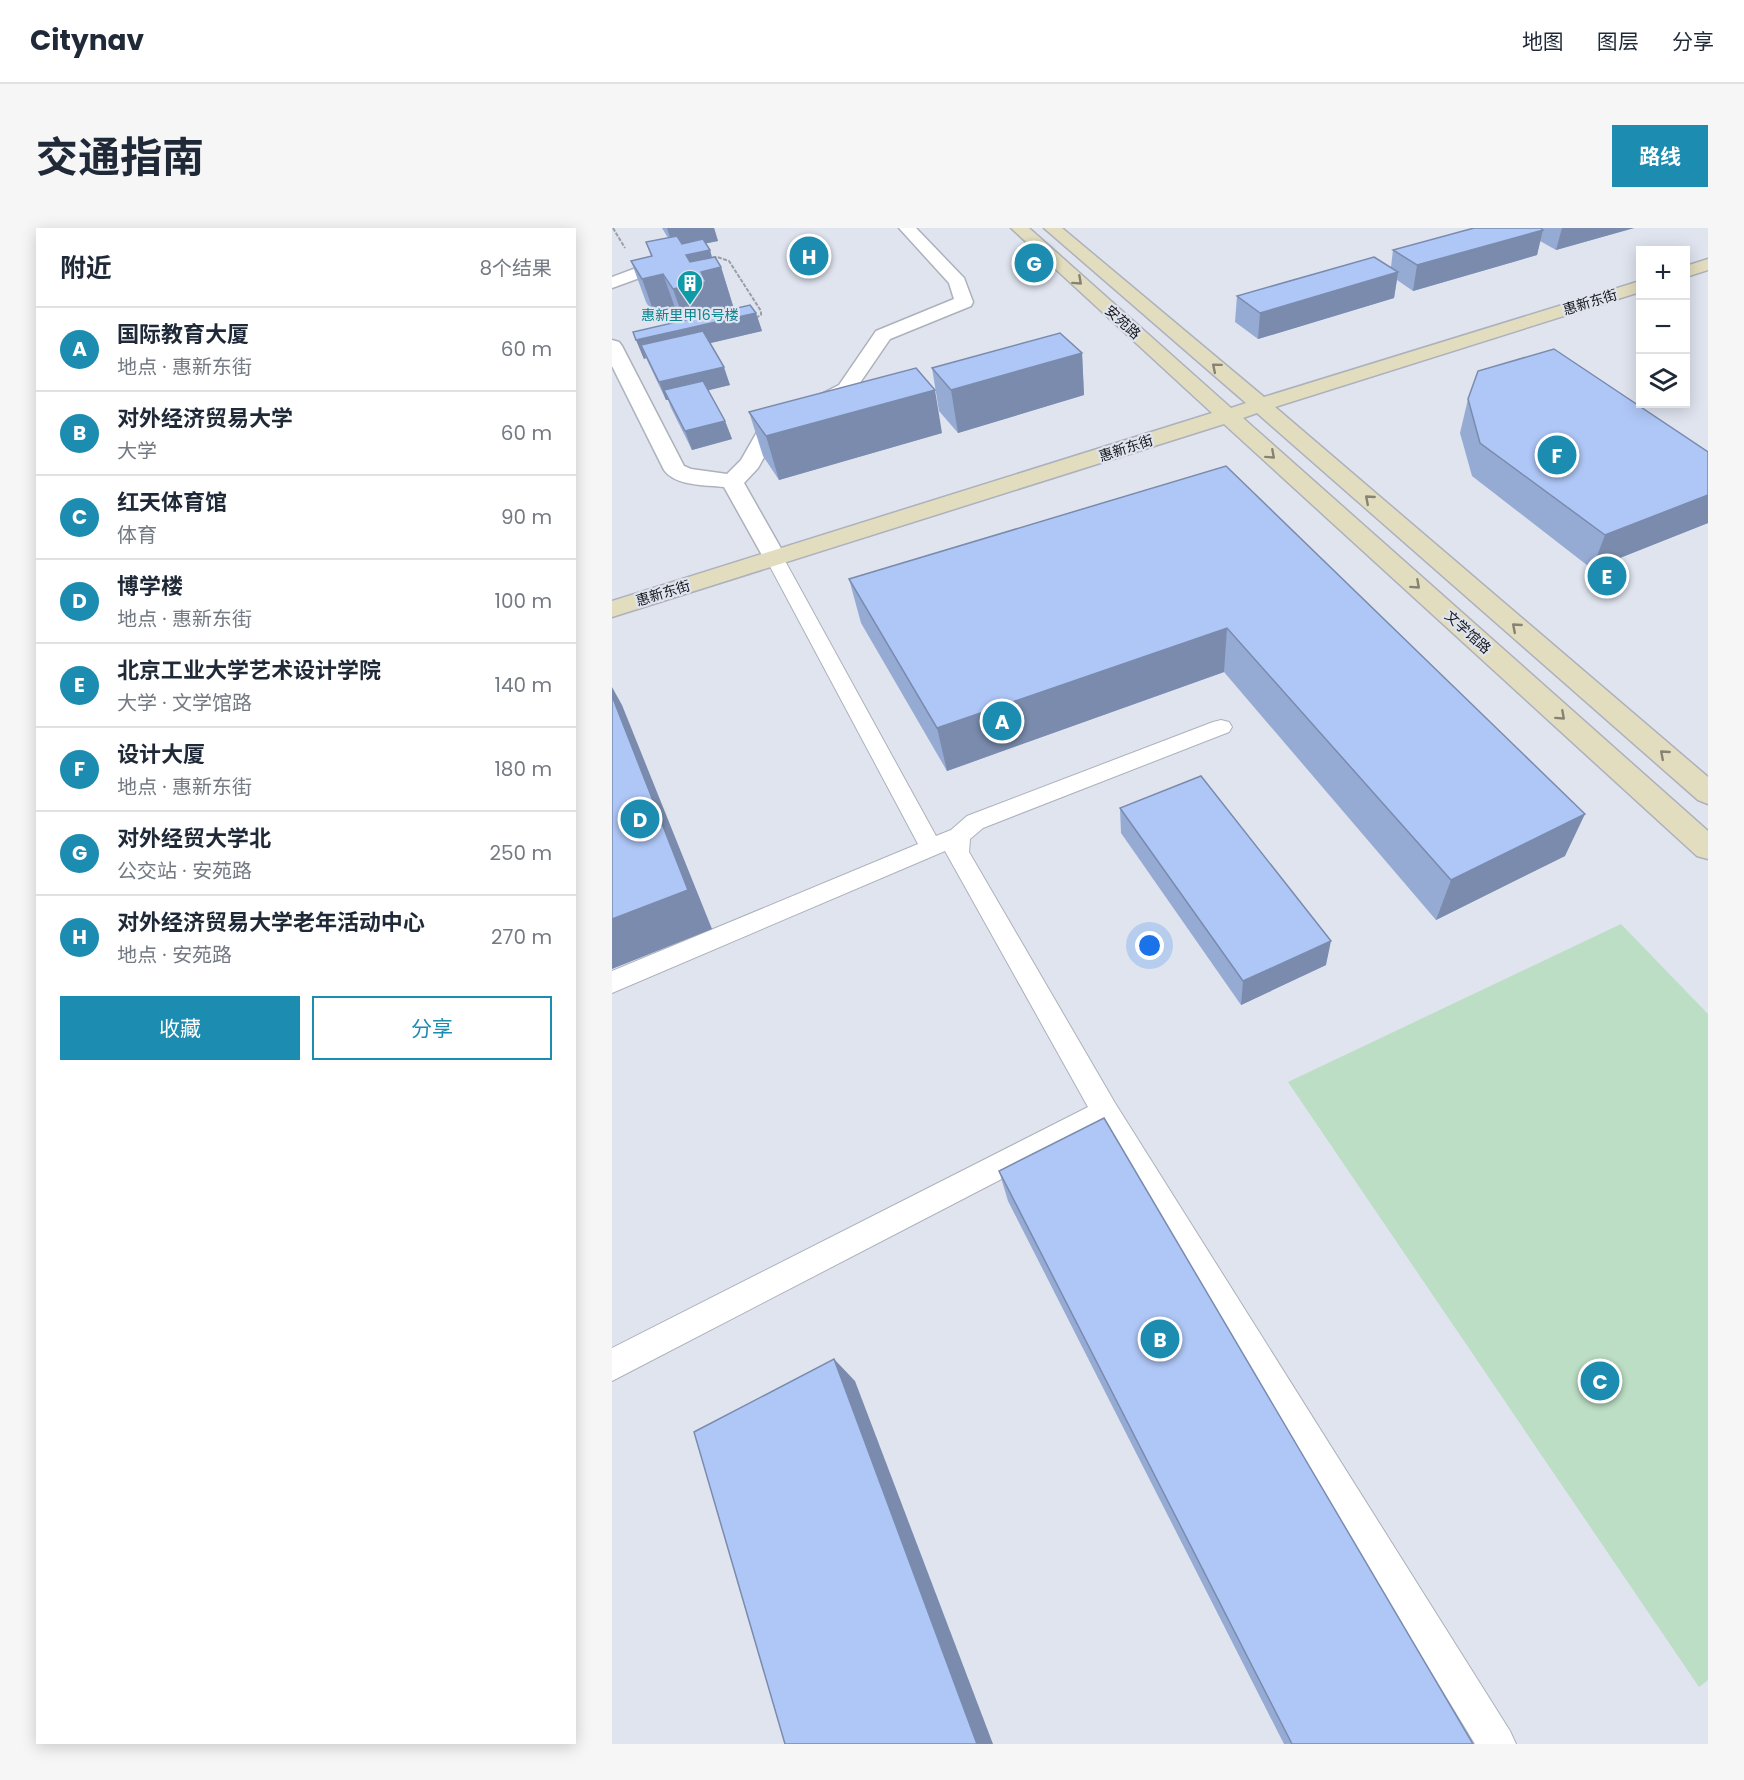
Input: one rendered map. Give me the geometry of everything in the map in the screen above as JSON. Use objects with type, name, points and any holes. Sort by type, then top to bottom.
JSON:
[{"type":"main road","name":"安苑路","points":[[1019,228],[1227,416]]},
{"type":"main road","name":"安苑路","points":[[1052,228],[1261,405]]},
{"type":"main road","points":[[1690,271],[1708,264]]},
{"type":"main road","name":"惠新东街","points":[[612,609],[1636,288]]},
{"type":"main road","points":[[1261,405],[1708,793]]},
{"type":"main road","name":"文学馆路","points":[[1227,416],[1708,848]]},
{"type":"street","points":[[732,482],[750,464],[769,430],[846,389],[883,335],[964,302],[958,282],[907,228]]},
{"type":"street","points":[[612,283],[639,272]]},
{"type":"street","points":[[612,346],[675,470],[686,475],[732,482]]},
{"type":"street","points":[[732,482],[775,559]]},
{"type":"lane","points":[[775,559],[931,847]]},
{"type":"lane","points":[[612,982],[959,836],[975,822],[1221,727]]},
{"type":"lane","points":[[959,836],[957,852],[1105,1112],[1497,1744]]},
{"type":"lane","points":[[612,1365],[1105,1112]]},
{"type":"path","points":[[707,258],[729,261],[761,311],[761,315],[755,319],[745,321]]},
{"type":"green space","points":[[1621,924],[1708,1014],[1708,1680],[1699,1687],[1288,1082]]},
{"type":"building","points":[[1474,228],[1541,228],[1543,230],[1417,265],[1393,250]]},
{"type":"building","points":[[677,236],[682,244],[703,239],[710,250],[686,255],[690,262],[715,257],[721,267],[701,272],[706,282],[673,289],[663,274],[642,279],[631,261],[652,256],[646,242]]},
{"type":"building","points":[[1374,257],[1398,272],[1260,313],[1237,296]]},
{"type":"building","points":[[750,305],[756,313],[636,340],[633,332]]},
{"type":"building","points":[[703,331],[724,367],[659,382],[641,345]]},
{"type":"building","points":[[1060,333],[1082,353],[951,390],[932,368]]},
{"type":"building","points":[[1554,349],[1636,404],[1636,408],[1642,408],[1708,452],[1708,495],[1605,535],[1480,443],[1468,399],[1478,371]]},
{"type":"building","points":[[916,368],[935,390],[766,436],[749,412]]},
{"type":"building","points":[[703,381],[725,421],[685,431],[664,390]]},
{"type":"building","points":[[1226,466],[1585,814],[1451,880],[1227,628],[937,728],[849,579]]},
{"type":"building","points":[[612,696],[688,890],[612,919]]},
{"type":"building","points":[[1201,776],[1331,941],[1243,981],[1120,808]]},
{"type":"building","points":[[1104,1118],[1473,1744],[1292,1744],[999,1171]]},
{"type":"building","points":[[834,1359],[977,1744],[785,1744],[694,1432]]},
{"type":"place","name":"对外经济贸易大学老年活动中心","points":[[809,256]]},
{"type":"place","name":"对外经贸大学北","points":[[1034,263]]},
{"type":"place","name":"惠新里甲16号楼","points":[[690,306]]},
{"type":"place","name":"设计大厦","points":[[1557,455]]},
{"type":"place","name":"北京工业大学艺术设计学院","points":[[1607,576]]},
{"type":"place","name":"国际教育大厦","points":[[1002,721]]},
{"type":"place","name":"博学楼","points":[[640,819]]},
{"type":"place","name":"对外经济贸易大学","points":[[1160,1339]]},
{"type":"place","name":"红天体育馆","points":[[1600,1381]]}]
